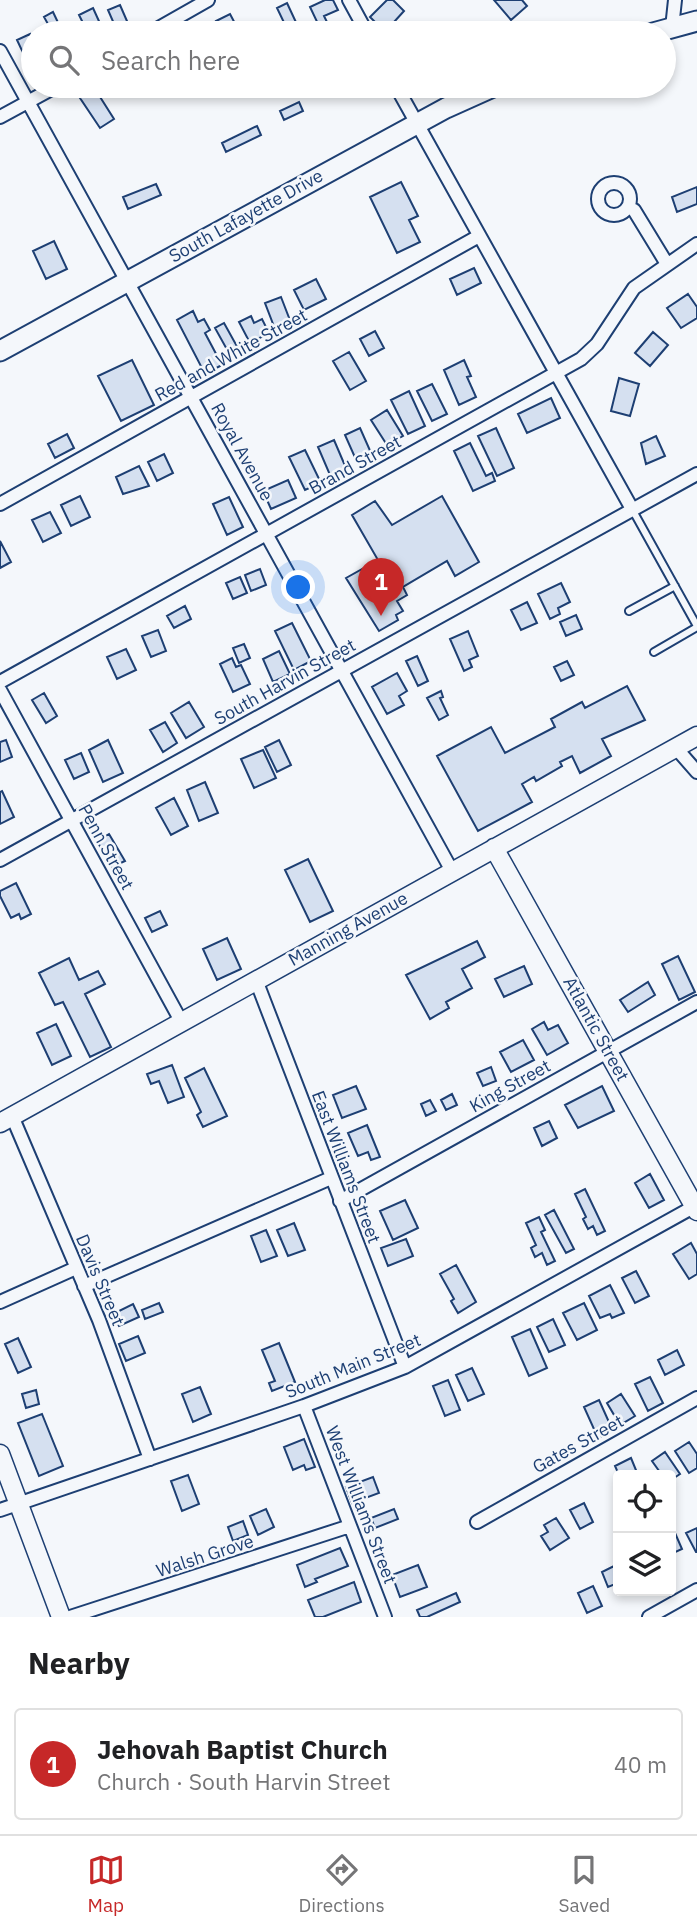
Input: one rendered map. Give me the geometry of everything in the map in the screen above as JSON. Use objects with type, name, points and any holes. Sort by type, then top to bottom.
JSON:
[{"type":"main road","points":[[676,27],[697,21]]},
{"type":"main road","name":"South Lafayette Drive","points":[[0,351],[417,123],[470,98]]},
{"type":"main road","name":"Manning Avenue","points":[[6,1120],[697,736]]},
{"type":"main road","name":"Atlantic Street","points":[[494,848],[696,1208]]},
{"type":"main road","points":[[0,1454],[61,1617]]},
{"type":"street","points":[[171,21],[208,0]]},
{"type":"street","points":[[349,0],[360,21]]},
{"type":"street","points":[[673,21],[675,0]]},
{"type":"street","name":"Royal Avenue","points":[[0,51],[21,89]]},
{"type":"street","name":"Royal Avenue","points":[[26,98],[452,871]]},
{"type":"street","points":[[0,117],[35,98]]},
{"type":"street","points":[[403,98],[632,509]]},
{"type":"street","points":[[628,206],[634,210],[667,264]]},
{"type":"street","name":"Red and White Street","points":[[0,504],[479,236]]},
{"type":"street","name":"Brand Street","points":[[0,682],[556,374],[589,352],[634,288],[697,244]]},
{"type":"street","name":"South Harvin Street","points":[[0,860],[697,474]]},
{"type":"street","name":"Penn Street","points":[[0,690],[181,1021]]},
{"type":"street","points":[[676,748],[697,772]]},
{"type":"street","name":"East Williams Street","points":[[256,980],[405,1367]]},
{"type":"street","name":"King Street","points":[[340,1201],[697,1002]]},
{"type":"street","name":"Davis Street","points":[[6,1120],[84,1286],[150,1459]]},
{"type":"street","points":[[84,1286],[331,1178]]},
{"type":"street","name":"South Main Street","points":[[0,1510],[304,1406],[405,1367],[696,1208]]},
{"type":"street","points":[[0,1302],[76,1268]]},
{"type":"street","name":"Gates Street","points":[[477,1522],[697,1398]]},
{"type":"street","name":"West Williams Street","points":[[304,1406],[385,1617]]},
{"type":"street","name":"Walsh Grove","points":[[70,1617],[350,1526]]},
{"type":"street","points":[[649,1617],[697,1590]]},
{"type":"lane","points":[[632,509],[697,626],[654,652]]},
{"type":"lane","points":[[629,611],[675,586]]},
{"type":"building","points":[[325,0],[333,0],[338,10],[324,16],[326,21],[317,21],[310,7]]},
{"type":"building","points":[[387,0],[393,0],[404,11],[395,21],[374,21],[370,17]]},
{"type":"building","points":[[494,0],[522,0],[527,6],[511,20]]},
{"type":"building","points":[[287,3],[295,21],[283,21],[277,8]]},
{"type":"building","points":[[120,5],[127,21],[113,21],[108,10]]},
{"type":"building","points":[[93,8],[99,21],[82,21],[79,15]]},
{"type":"building","points":[[53,12],[57,21],[46,21],[44,17]]},
{"type":"building","points":[[230,14],[234,21],[216,21]]},
{"type":"building","points":[[80,98],[101,98],[114,119],[100,128]]},
{"type":"building","points":[[299,102],[303,111],[284,120],[280,111]]},
{"type":"building","points":[[257,126],[261,135],[226,152],[222,143]]},
{"type":"building","points":[[401,182],[418,216],[409,220],[420,242],[397,253],[370,197]]},
{"type":"building","points":[[156,184],[161,195],[128,209],[123,197]]},
{"type":"building","points":[[697,187],[697,204],[677,212],[672,197]]},
{"type":"building","points":[[54,241],[67,269],[46,279],[33,251]]},
{"type":"building","points":[[474,268],[481,283],[457,295],[450,279]]},
{"type":"building","points":[[316,279],[326,299],[304,310],[294,290]]},
{"type":"building","points":[[688,294],[697,307],[697,318],[681,328],[667,308]]},
{"type":"building","points":[[281,297],[291,323],[275,329],[265,303]]},
{"type":"building","points":[[193,311],[198,322],[204,319],[210,330],[205,333],[222,365],[205,374],[177,320]]},
{"type":"building","points":[[251,316],[254,323],[262,319],[269,333],[250,343],[239,322]]},
{"type":"building","points":[[224,323],[239,350],[230,355],[215,328]]},
{"type":"building","points":[[375,331],[384,348],[369,356],[360,339]]},
{"type":"building","points":[[653,332],[668,345],[650,366],[635,353]]},
{"type":"building","points":[[349,352],[366,381],[350,390],[333,361]]},
{"type":"building","points":[[132,360],[154,405],[121,421],[98,376]]},
{"type":"building","points":[[464,360],[471,376],[467,377],[476,397],[459,405],[444,370]]},
{"type":"building","points":[[619,378],[639,384],[630,416],[611,411]]},
{"type":"building","points":[[432,384],[447,414],[432,421],[417,391]]},
{"type":"building","points":[[409,391],[425,426],[408,434],[391,400]]},
{"type":"building","points":[[551,398],[560,418],[527,433],[518,414]]},
{"type":"building","points":[[387,410],[403,436],[387,445],[371,420]]},
{"type":"building","points":[[360,428],[372,455],[357,462],[345,435]]},
{"type":"building","points":[[496,428],[514,468],[497,476],[478,436]]},
{"type":"building","points":[[67,434],[74,448],[55,458],[48,444]]},
{"type":"building","points":[[656,436],[665,456],[646,464],[641,443]]},
{"type":"building","points":[[334,440],[346,468],[330,475],[318,447]]},
{"type":"building","points":[[470,443],[486,476],[492,473],[495,481],[473,491],[454,451]]},
{"type":"building","points":[[305,450],[321,483],[305,490],[289,457]]},
{"type":"building","points":[[164,454],[173,473],[157,481],[148,462]]},
{"type":"building","points":[[139,466],[149,486],[123,494],[116,477]]},
{"type":"building","points":[[288,480],[296,498],[271,509],[263,491]]},
{"type":"building","points":[[80,496],[90,517],[71,526],[61,505]]},
{"type":"building","points":[[442,496],[479,562],[455,576],[447,561],[403,587],[407,595],[397,601],[403,611],[396,615],[398,620],[379,631],[346,578],[378,560],[352,515],[375,501],[392,525]]},
{"type":"building","points":[[229,497],[243,527],[227,535],[213,504]]},
{"type":"building","points":[[50,512],[61,533],[43,542],[32,520]]},
{"type":"building","points":[[0,541],[11,562],[0,568]]},
{"type":"building","points":[[260,569],[266,585],[251,591],[245,575]]},
{"type":"building","points":[[240,577],[247,593],[233,599],[226,583]]},
{"type":"building","points":[[561,583],[570,602],[558,608],[560,614],[550,619],[538,594]]},
{"type":"building","points":[[527,602],[537,623],[521,630],[511,610]]},
{"type":"building","points":[[185,606],[191,619],[174,628],[167,616]]},
{"type":"building","points":[[576,615],[582,629],[566,636],[560,622]]},
{"type":"building","points":[[292,623],[311,661],[294,670],[275,631]]},
{"type":"building","points":[[158,630],[166,651],[151,657],[142,636]]},
{"type":"building","points":[[468,631],[478,656],[469,660],[472,667],[464,671],[450,639]]},
{"type":"building","points":[[244,644],[250,658],[239,663],[233,648]]},
{"type":"building","points":[[126,649],[136,670],[117,679],[107,657]]},
{"type":"building","points":[[279,651],[290,674],[273,682],[263,659]]},
{"type":"building","points":[[417,656],[428,681],[418,686],[406,661]]},
{"type":"building","points":[[232,658],[236,667],[241,665],[250,684],[233,692],[220,664]]},
{"type":"building","points":[[567,661],[574,675],[561,681],[554,667]]},
{"type":"building","points":[[397,673],[407,691],[399,696],[404,705],[387,714],[372,687]]},
{"type":"building","points":[[627,686],[645,720],[602,739],[611,756],[580,773],[572,756],[560,762],[562,766],[536,781],[534,777],[522,784],[532,802],[478,831],[437,756],[491,727],[505,753],[555,727],[551,719],[582,702],[585,708]]},
{"type":"building","points":[[441,691],[443,697],[440,698],[448,715],[439,720],[427,698]]},
{"type":"building","points":[[44,693],[57,716],[46,723],[32,700]]},
{"type":"building","points":[[189,702],[204,727],[186,738],[171,713]]},
{"type":"building","points":[[165,722],[177,743],[163,752],[150,730]]},
{"type":"building","points":[[6,740],[12,757],[0,762],[0,742]]},
{"type":"building","points":[[108,740],[123,773],[103,782],[89,750]]},
{"type":"building","points":[[279,740],[291,765],[277,772],[265,747]]},
{"type":"building","points":[[263,750],[276,778],[254,788],[241,759]]},
{"type":"building","points":[[81,753],[89,772],[74,779],[65,760]]},
{"type":"building","points":[[205,782],[218,813],[199,821],[187,790]]},
{"type":"building","points":[[2,791],[14,817],[0,824],[0,792]]},
{"type":"building","points":[[174,798],[188,826],[171,835],[156,808]]},
{"type":"building","points":[[109,834],[125,861],[112,867],[97,841]]},
{"type":"building","points":[[308,859],[333,911],[310,922],[285,870]]},
{"type":"building","points":[[16,883],[31,914],[21,919],[19,914],[11,918],[0,896],[0,891]]},
{"type":"building","points":[[160,911],[167,925],[152,932],[145,918]]},
{"type":"building","points":[[227,938],[241,969],[217,980],[203,949]]},
{"type":"building","points":[[477,941],[485,957],[462,969],[472,988],[446,1002],[449,1008],[430,1019],[406,975]]},
{"type":"building","points":[[678,956],[695,992],[679,1000],[662,964]]},
{"type":"building","points":[[69,958],[79,980],[98,971],[105,984],[85,994],[111,1047],[90,1057],[63,1002],[55,1005],[39,973]]},
{"type":"building","points":[[524,966],[532,984],[504,997],[495,979]]},
{"type":"building","points":[[648,982],[655,995],[628,1012],[620,1000]]},
{"type":"building","points":[[544,1022],[548,1030],[558,1025],[568,1043],[547,1055],[532,1029]]},
{"type":"building","points":[[56,1024],[71,1056],[52,1065],[37,1033]]},
{"type":"building","points":[[523,1040],[534,1060],[511,1072],[500,1052]]},
{"type":"building","points":[[172,1065],[184,1097],[168,1103],[159,1081],[151,1084],[147,1074]]},
{"type":"building","points":[[491,1067],[496,1081],[483,1086],[477,1073]]},
{"type":"building","points":[[204,1068],[227,1116],[203,1127],[197,1115],[201,1112],[185,1078]]},
{"type":"building","points":[[356,1086],[366,1109],[342,1118],[333,1095]]},
{"type":"building","points":[[602,1086],[614,1111],[578,1128],[565,1105]]},
{"type":"building","points":[[452,1094],[457,1105],[446,1110],[441,1100]]},
{"type":"building","points":[[430,1100],[436,1111],[426,1116],[421,1104]]},
{"type":"building","points":[[549,1121],[557,1138],[542,1146],[534,1128]]},
{"type":"building","points":[[367,1125],[380,1157],[371,1160],[368,1152],[358,1156],[348,1133]]},
{"type":"building","points":[[650,1174],[664,1200],[649,1208],[635,1183]]},
{"type":"building","points":[[585,1189],[605,1231],[597,1235],[593,1226],[588,1229],[583,1219],[586,1217],[575,1194]]},
{"type":"building","points":[[405,1200],[418,1228],[393,1240],[380,1211]]},
{"type":"building","points":[[554,1210],[574,1249],[566,1253],[545,1215]]},
{"type":"building","points":[[539,1217],[545,1230],[541,1232],[555,1261],[547,1265],[542,1253],[535,1257],[531,1248],[536,1245],[526,1223]]},
{"type":"building","points":[[294,1223],[305,1250],[288,1256],[277,1230]]},
{"type":"building","points":[[266,1230],[277,1256],[261,1262],[251,1236]]},
{"type":"building","points":[[406,1239],[413,1256],[388,1266],[381,1248]]},
{"type":"building","points":[[691,1243],[697,1254],[697,1274],[689,1279],[673,1254]]},
{"type":"building","points":[[456,1265],[476,1302],[458,1313],[451,1301],[454,1299],[440,1274]]},
{"type":"building","points":[[636,1271],[649,1296],[635,1303],[622,1278]]},
{"type":"building","points":[[610,1285],[624,1313],[612,1318],[610,1314],[600,1318],[589,1296]]},
{"type":"building","points":[[159,1303],[163,1312],[145,1319],[142,1310]]},
{"type":"building","points":[[584,1303],[597,1330],[577,1340],[563,1313]]},
{"type":"building","points":[[133,1304],[139,1317],[119,1326],[113,1314]]},
{"type":"building","points":[[553,1319],[565,1345],[549,1352],[537,1327]]},
{"type":"building","points":[[530,1329],[547,1368],[529,1376],[512,1337]]},
{"type":"building","points":[[138,1336],[145,1353],[126,1361],[119,1344]]},
{"type":"building","points":[[18,1338],[31,1367],[18,1373],[5,1344]]},
{"type":"building","points":[[279,1343],[295,1382],[272,1391],[269,1383],[275,1381],[262,1350]]},
{"type":"building","points":[[677,1350],[684,1365],[665,1375],[658,1360]]},
{"type":"building","points":[[472,1368],[484,1394],[468,1401],[456,1375]]},
{"type":"building","points":[[650,1377],[663,1403],[648,1411],[635,1384]]},
{"type":"building","points":[[448,1380],[460,1410],[445,1416],[433,1386]]},
{"type":"building","points":[[200,1387],[211,1414],[193,1422],[182,1394]]},
{"type":"building","points":[[36,1390],[39,1404],[26,1408],[22,1394]]},
{"type":"building","points":[[621,1394],[635,1416],[620,1425],[607,1403]]},
{"type":"building","points":[[599,1400],[613,1431],[598,1438],[584,1407]]},
{"type":"building","points":[[42,1414],[63,1466],[39,1476],[18,1423]]},
{"type":"building","points":[[304,1439],[315,1467],[306,1470],[304,1465],[293,1470],[284,1447]]},
{"type":"building","points":[[689,1442],[697,1454],[697,1468],[689,1473],[675,1451]]},
{"type":"building","points":[[665,1452],[680,1474],[676,1477],[676,1470],[658,1470],[652,1461]]},
{"type":"building","points":[[631,1458],[636,1470],[617,1470],[615,1466]]},
{"type":"building","points":[[188,1475],[199,1504],[182,1511],[171,1481]]},
{"type":"building","points":[[373,1477],[379,1493],[352,1503],[346,1487]]},
{"type":"building","points":[[584,1503],[593,1522],[580,1529],[570,1510]]},
{"type":"building","points":[[266,1509],[274,1527],[258,1535],[250,1516]]},
{"type":"building","points":[[394,1509],[398,1519],[375,1528],[371,1518]]},
{"type":"building","points":[[556,1518],[569,1538],[550,1550],[541,1536],[548,1532],[544,1525]]},
{"type":"building","points":[[243,1521],[248,1535],[233,1541],[228,1527]]},
{"type":"building","points":[[697,1528],[697,1552],[696,1552],[686,1533]]},
{"type":"building","points":[[676,1535],[682,1549],[676,1552]]},
{"type":"building","points":[[340,1548],[348,1566],[315,1579],[317,1582],[305,1587],[297,1565]]},
{"type":"building","points":[[418,1565],[427,1587],[400,1597],[392,1575]]},
{"type":"building","points":[[613,1566],[613,1585],[608,1587],[602,1572]]},
{"type":"building","points":[[354,1582],[361,1602],[323,1617],[315,1617],[308,1600]]},
{"type":"building","points":[[593,1586],[602,1606],[587,1613],[578,1593]]},
{"type":"building","points":[[456,1593],[460,1602],[427,1617],[420,1617],[417,1610]]},
{"type":"place","name":"Jehovah Baptist Church","points":[[381,616]]}]
